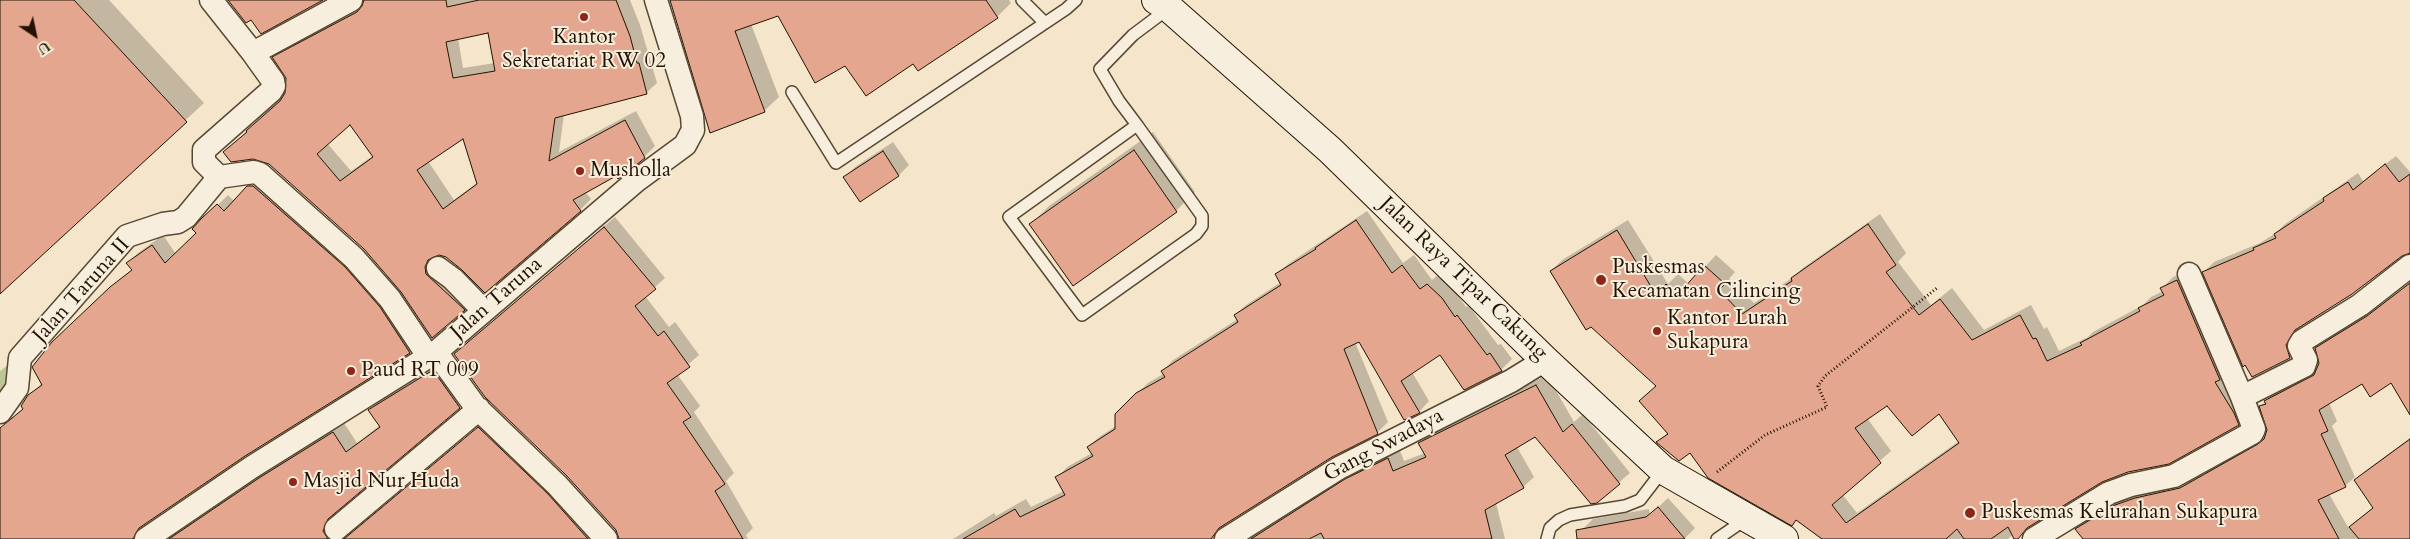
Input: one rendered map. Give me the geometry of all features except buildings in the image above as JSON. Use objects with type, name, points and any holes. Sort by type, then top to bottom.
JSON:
[{"type":"street","points":[[211,0],[273,81],[274,86],[271,91],[204,150],[204,162],[219,178],[254,172],[260,174],[354,258],[390,299],[432,354],[479,409],[557,485],[606,539]]},
{"type":"street","points":[[253,54],[351,0]]},
{"type":"street","name":"Jalan Taruna","points":[[146,539],[252,467],[432,354],[636,181],[685,145],[693,130],[692,116],[656,0]]},
{"type":"street","name":"Jalan Raya Tipar Cakung","points":[[1162,4],[1330,150],[1546,360],[1663,470],[1696,491],[1784,539]]},
{"type":"street","name":"Jalan Taruna II","points":[[0,412],[17,388],[20,358],[127,236],[162,224],[178,222],[186,217],[219,178]]},
{"type":"street","points":[[2242,397],[2304,366],[2306,360],[2299,346],[2302,341],[2360,305],[2410,266]]},
{"type":"street","points":[[438,268],[453,279],[483,310]]},
{"type":"street","points":[[2034,539],[2109,492],[2131,485],[2174,476],[2246,437],[2254,429],[2189,274]]},
{"type":"street","name":"Gang Swadaya","points":[[1226,539],[1339,468],[1511,380],[1546,360]]},
{"type":"street","points":[[336,529],[479,409]]},
{"type":"lane","points":[[1022,0],[1045,23]]},
{"type":"lane","points":[[792,92],[836,163],[1045,23],[1076,0]]},
{"type":"lane","points":[[1137,125],[1009,217],[1082,315],[1196,234],[1202,226],[1202,216],[1137,125],[1100,69],[1162,4]]},
{"type":"lane","points":[[1547,539],[1550,528],[1565,518],[1625,506],[1640,500],[1663,470]]},
{"type":"lane","points":[[1716,539],[1747,519]]},
{"type":"path","points":[[1696,491],[1726,464],[1765,435],[1827,407],[1818,386],[1825,376],[1938,288]]},
{"type":"green space","points":[[12,362],[10,390],[0,403],[0,371]]},
{"type":"place","name":"Kantor Sekretariat RW 02","points":[[584,17]]},
{"type":"place","name":"Musholla","points":[[580,171]]},
{"type":"place","name":"Puskesmas Kecamatan Cilincing","points":[[1601,280]]},
{"type":"place","name":"Kantor Lurah Sukapura","points":[[1657,331]]},
{"type":"place","name":"Paud RT 009","points":[[351,371]]},
{"type":"place","name":"Masjid Nur Huda","points":[[293,482]]},
{"type":"place","name":"Puskesmas Kelurahan Sukapura","points":[[1970,513]]}]
